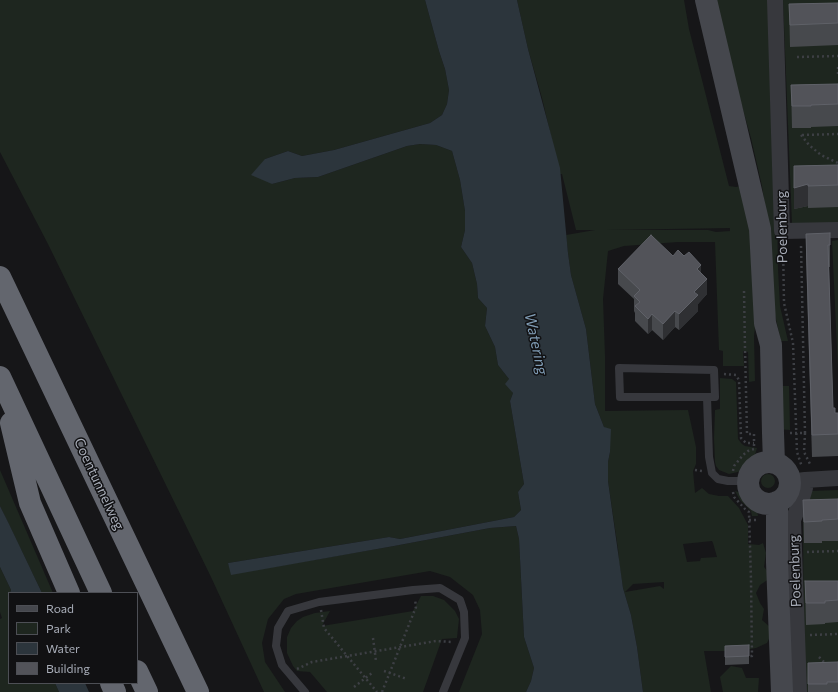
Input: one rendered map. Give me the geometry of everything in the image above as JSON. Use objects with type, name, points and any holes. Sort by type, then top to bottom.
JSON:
[{"type":"highway","name":"Coentunnelweg","points":[[0,277],[198,692]]},
{"type":"highway","points":[[0,377],[30,503],[69,592]]},
{"type":"highway","points":[[0,377],[100,592]]},
{"type":"highway","points":[[138,673],[147,692]]},
{"type":"street","name":"Poelenburg","points":[[706,0],[760,230],[765,323],[772,345],[768,448]]},
{"type":"street","name":"Poelenburg","points":[[775,0],[782,232]]},
{"type":"street","points":[[782,232],[838,230]]},
{"type":"street","points":[[802,478],[789,488],[787,494],[783,498],[762,511],[748,487],[740,478],[749,475],[757,466],[768,448],[784,468],[789,477],[838,478]]},
{"type":"street","name":"Poelenburg","points":[[782,692],[786,557],[793,520],[805,488],[802,478]]},
{"type":"street","name":"Poelenburg","points":[[762,511],[786,557],[797,635],[800,692]]},
{"type":"lane","points":[[619,368],[714,370],[714,397],[707,397],[620,397],[619,368]]},
{"type":"lane","points":[[707,397],[709,457],[712,473],[718,479],[728,481],[740,478]]},
{"type":"lane","points":[[305,692],[282,665],[276,646],[278,628],[288,611],[319,602],[440,588],[460,600],[464,612],[465,638],[443,692]]},
{"type":"path","points":[[797,57],[838,56]]},
{"type":"path","points":[[838,68],[838,74]]},
{"type":"path","points":[[838,134],[801,135],[809,145],[821,155],[838,163]]},
{"type":"path","points":[[801,231],[805,433],[802,478]]},
{"type":"path","name":"Poelenburg","points":[[782,232],[784,303],[793,343],[797,452],[804,474],[802,478]]},
{"type":"path","points":[[744,287],[747,434],[754,434],[768,448]]},
{"type":"path","points":[[714,374],[736,376],[740,380],[741,438],[746,443],[768,448],[796,434],[805,433]]},
{"type":"path","points":[[740,478],[734,466],[748,451],[754,449],[786,447],[797,452]]},
{"type":"path","points":[[695,470],[702,470],[702,477]]},
{"type":"path","points":[[728,491],[733,492],[734,497],[749,512],[762,511],[752,580],[752,656],[749,656]]},
{"type":"path","points":[[786,557],[838,551]]},
{"type":"path","points":[[382,692],[416,607],[413,590]]},
{"type":"path","points":[[319,602],[324,628],[377,692]]},
{"type":"path","points":[[797,635],[838,634]]},
{"type":"path","points":[[372,638],[376,661]]},
{"type":"path","points":[[289,673],[312,662],[375,651],[436,641],[463,643]]},
{"type":"path","points":[[819,657],[831,666]]},
{"type":"path","points":[[384,671],[407,679]]},
{"type":"path","points":[[354,687],[372,673]]},
{"type":"green space","points":[[0,0],[425,0],[445,69],[449,90],[447,104],[442,115],[430,123],[334,150],[302,156],[288,151],[265,159],[272,184],[295,178],[318,177],[407,146],[420,144],[436,145],[452,151],[460,180],[465,211],[465,230],[461,247],[472,263],[477,284],[478,298],[487,308],[485,326],[495,347],[498,365],[509,379],[513,393],[510,401],[524,484],[518,492],[521,510],[514,517],[400,539],[389,537],[228,563],[232,574],[490,528],[516,526],[519,539],[524,637],[534,668],[531,681],[526,692],[459,692],[482,634],[480,610],[473,595],[450,577],[430,571],[296,594],[284,599],[268,619],[262,643],[265,662],[285,692],[264,692],[211,577],[48,244],[0,152]]},
{"type":"green space","points":[[517,0],[684,0],[689,29],[729,186],[741,186],[747,189],[757,309],[754,336],[755,381],[749,382],[748,352],[743,351],[744,366],[723,366],[723,351],[719,350],[715,242],[678,242],[624,246],[608,251],[603,299],[605,411],[688,410],[696,447],[696,464],[693,471],[695,493],[702,488],[709,494],[728,496],[739,508],[748,525],[748,544],[759,545],[763,543],[766,553],[764,567],[768,572],[769,579],[760,585],[756,593],[764,609],[762,620],[770,627],[772,633],[767,643],[756,648],[740,651],[704,651],[711,692],[643,692],[637,647],[631,615],[623,588],[619,562],[608,481],[608,462],[610,452],[604,427],[595,404],[586,329],[571,275],[566,235],[595,230],[576,230],[528,49]],"holes":[[[730,228],[730,231],[716,232],[708,230],[607,230]],[[712,541],[717,557],[701,558],[700,561],[687,562],[683,544]],[[664,582],[664,589],[660,586],[625,592],[633,584]]]},
{"type":"green space","points":[[714,0],[772,0],[778,269],[780,306],[788,341],[781,341],[771,298],[768,226],[762,186],[751,138],[724,43]]},
{"type":"green space","points":[[783,0],[838,0],[838,223],[792,224]]},
{"type":"green space","points":[[838,240],[838,370],[832,241]]},
{"type":"green space","points":[[720,378],[732,379],[736,382],[738,439],[745,446],[757,448],[755,455],[746,468],[742,471],[729,474],[719,470],[715,462],[715,410],[720,409]]},
{"type":"green space","points":[[783,386],[789,386],[790,430],[778,429]]},
{"type":"green space","points":[[0,470],[53,592],[42,592],[0,506]]},
{"type":"green space","points":[[765,474],[771,474],[775,478],[775,484],[771,488],[765,488],[761,484],[761,478]]},
{"type":"green space","points":[[838,490],[838,692],[804,692],[803,516],[811,491]]},
{"type":"green space","points":[[735,491],[748,496],[757,510],[758,516],[752,516],[751,511],[740,500]]},
{"type":"green space","points":[[0,567],[11,590],[10,592],[8,592],[8,684],[55,684],[59,692],[0,692],[0,619],[2,618],[0,612]]},
{"type":"green space","points":[[421,596],[433,596],[444,600],[455,611],[459,619],[457,638],[442,639],[423,692],[327,692],[310,672],[297,671],[293,666],[287,653],[287,637],[291,628],[303,617],[315,613],[330,611],[322,626],[413,611]]},
{"type":"green space","points":[[731,666],[742,668],[746,678],[759,678],[758,692],[723,692],[720,677]]},
{"type":"water","name":"Watering","points":[[425,0],[517,0],[528,49],[560,168],[571,275],[586,329],[595,404],[604,427],[611,429],[608,481],[623,588],[631,615],[643,692],[526,692],[531,681],[534,668],[524,637],[519,539],[516,526],[490,528],[231,575],[228,563],[389,537],[400,539],[514,517],[521,510],[518,492],[524,484],[510,401],[513,393],[505,384],[509,379],[498,365],[495,347],[485,326],[487,308],[478,298],[477,284],[472,263],[461,247],[465,230],[465,211],[460,180],[452,151],[436,145],[420,144],[407,146],[318,177],[295,178],[272,184],[251,175],[265,159],[288,151],[302,156],[334,150],[430,123],[442,115],[447,104],[449,90],[445,69]]},
{"type":"water","points":[[0,506],[42,592],[10,592],[11,590],[0,567]]},
{"type":"water","points":[[55,684],[85,684],[89,692],[59,692]]},
{"type":"building","points":[[838,3],[838,23],[790,25],[789,4]]},
{"type":"building","points":[[838,84],[838,104],[792,106],[791,85]]},
{"type":"building","points":[[838,165],[838,185],[808,186],[808,184],[794,188],[794,166]]},
{"type":"building","points":[[830,233],[830,245],[828,245],[833,408],[835,408],[835,413],[838,413],[838,434],[812,435],[806,234]]},
{"type":"building","points":[[651,235],[673,256],[678,250],[684,256],[689,252],[701,265],[697,269],[707,279],[694,292],[698,295],[679,314],[675,311],[663,324],[652,314],[648,319],[635,306],[640,302],[634,296],[640,290],[618,269]]},
{"type":"building","points":[[838,499],[838,519],[804,522],[803,500]]},
{"type":"building","points":[[805,581],[838,581],[838,600],[825,601],[825,603],[806,603]]},
{"type":"building","points":[[749,645],[749,656],[725,657],[725,646]]},
{"type":"building","points":[[838,662],[838,682],[827,682],[827,684],[808,684],[808,663]]}]
